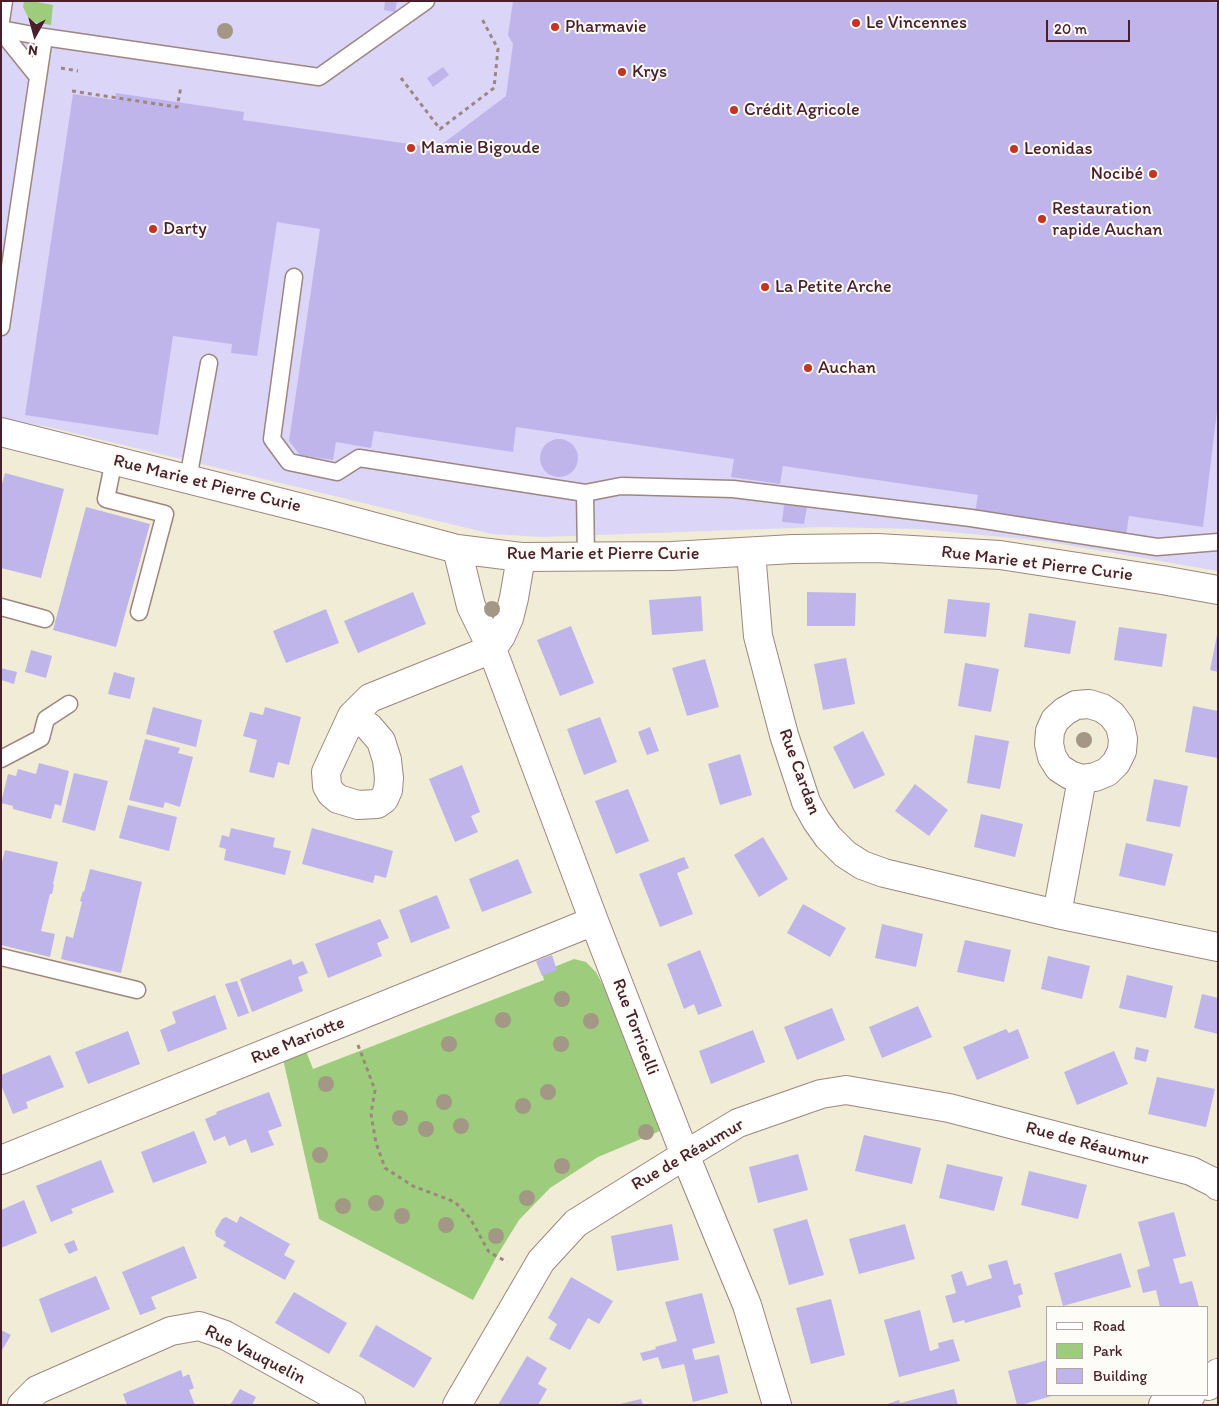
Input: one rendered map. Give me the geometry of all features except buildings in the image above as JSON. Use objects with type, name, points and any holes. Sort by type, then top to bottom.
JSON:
[{"type":"street","name":"Rue Marie et Pierre Curie","points":[[1,432],[457,549],[521,557],[586,557],[672,556],[792,549],[877,548],[1000,556],[1218,590]]},
{"type":"street","name":"Rue Torricelli","points":[[457,549],[471,606],[492,649],[594,921],[685,1155],[747,1305],[777,1405]]},
{"type":"street","name":"Rue Cardan","points":[[752,552],[758,636],[784,734],[806,802],[828,838],[845,854],[862,865],[884,873],[1057,914],[1218,946]]},
{"type":"street","points":[[352,716],[370,698],[492,649],[501,636],[509,618],[521,557]]},
{"type":"street","points":[[1057,914],[1082,779]]},
{"type":"street","name":"Rue Mariotte","points":[[1,1160],[594,921]]},
{"type":"street","name":"Rue de Réaumur","points":[[457,1405],[540,1261],[576,1223],[738,1123],[821,1094],[846,1090],[949,1108],[1192,1171],[1218,1186]]},
{"type":"street","name":"Rue Vauquelin","points":[[22,1405],[37,1390],[171,1330],[199,1326],[224,1335],[351,1405]]},
{"type":"street","points":[[1209,1385],[1218,1374]]},
{"type":"street","points":[[1162,1405],[1188,1396]]},
{"type":"lane","points":[[1,22],[4,1]]},
{"type":"lane","points":[[1,30],[319,77],[426,1]]},
{"type":"lane","points":[[1,30],[38,77]]},
{"type":"lane","points":[[1,327],[44,37]]},
{"type":"lane","points":[[294,277],[272,439],[289,462],[337,472],[359,458],[585,493],[621,486],[733,489],[970,518],[1157,547],[1218,542]]},
{"type":"lane","points":[[188,479],[209,363]]},
{"type":"lane","points":[[114,460],[106,499],[165,514],[139,612]]},
{"type":"lane","points":[[585,493],[586,557]]},
{"type":"lane","points":[[1,608],[45,619]]},
{"type":"lane","points":[[1,759],[41,738],[46,720],[69,704]]},
{"type":"lane","points":[[1,957],[137,990]]},
{"type":"path","points":[[400,78],[440,129],[494,88],[498,49],[482,19]]},
{"type":"path","points":[[72,91],[177,107],[181,87]]},
{"type":"path","points":[[349,1020],[375,1090],[371,1114],[376,1143],[386,1168],[413,1186],[455,1202],[470,1218],[489,1252],[532,1276]]},
{"type":"shaded area","name":"La Petite Arche","points":[[1,1],[1218,1],[1218,571],[1044,541],[920,529],[821,527],[542,537],[492,534],[44,426],[1,420]]},
{"type":"green space","points":[[24,1],[37,1],[53,5],[51,25],[33,22],[23,7]]},
{"type":"green space","points":[[574,959],[586,962],[596,972],[606,991],[660,1131],[598,1157],[550,1188],[519,1220],[473,1300],[319,1219],[283,1059],[306,1051],[313,1069],[544,980],[542,972]]},
{"type":"place","name":"Le Vincennes","points":[[856,23]]},
{"type":"place","name":"Pharmavie","points":[[555,27]]},
{"type":"place","name":"Krys","points":[[622,72]]},
{"type":"place","name":"Crédit Agricole","points":[[734,110]]},
{"type":"place","name":"Mamie Bigoude","points":[[411,148]]},
{"type":"place","name":"Leonidas","points":[[1014,149]]},
{"type":"place","name":"Nocibé","points":[[1153,174]]},
{"type":"place","name":"Restauration rapide Auchan","points":[[1042,219]]},
{"type":"place","name":"Darty","points":[[153,229]]},
{"type":"place","name":"La Petite Arche","points":[[765,287]]},
{"type":"place","name":"Auchan","points":[[808,368]]}]
